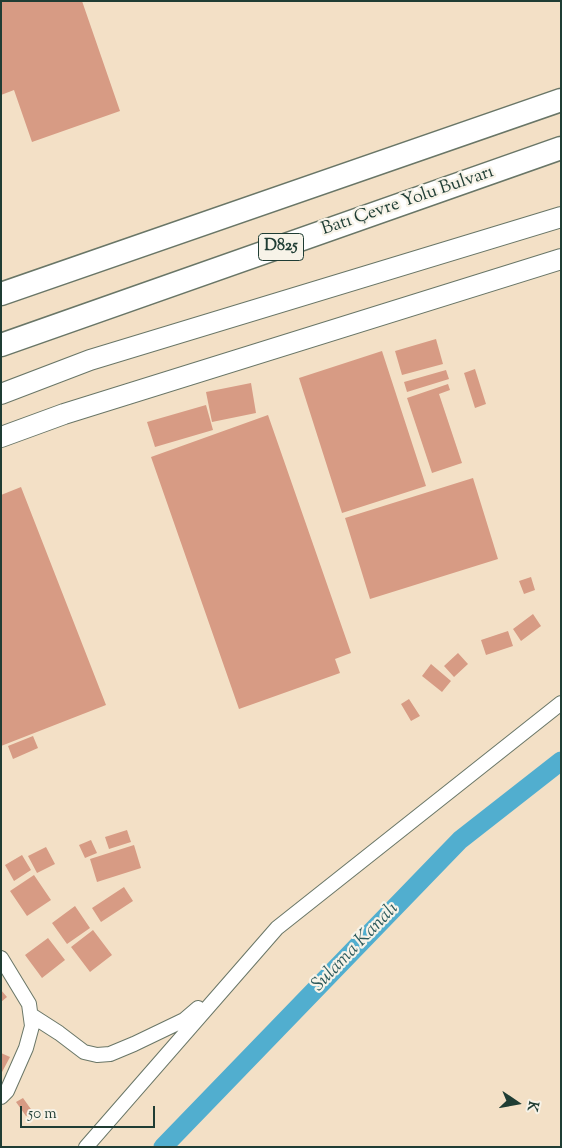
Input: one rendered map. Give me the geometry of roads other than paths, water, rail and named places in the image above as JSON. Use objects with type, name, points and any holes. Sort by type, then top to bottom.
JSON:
[{"type":"highway","points":[[1,294],[561,100]]},
{"type":"highway","name":"Batı Çevre Yolu Bulvarı","points":[[1,345],[561,148]]},
{"type":"main road","points":[[1,394],[90,360],[561,217]]},
{"type":"main road","points":[[1,436],[64,414],[561,259]]},
{"type":"street","points":[[86,1147],[277,928],[561,703]]},
{"type":"street","points":[[1,958],[28,1004],[32,1026],[26,1048],[6,1091],[1,1097]]},
{"type":"street","points":[[30,1015],[59,1033],[84,1052],[97,1055],[110,1054],[184,1020],[235,977]]},
{"type":"waterway","name":"Sulama Kanalı","points":[[163,1147],[460,840],[561,761]]}]
